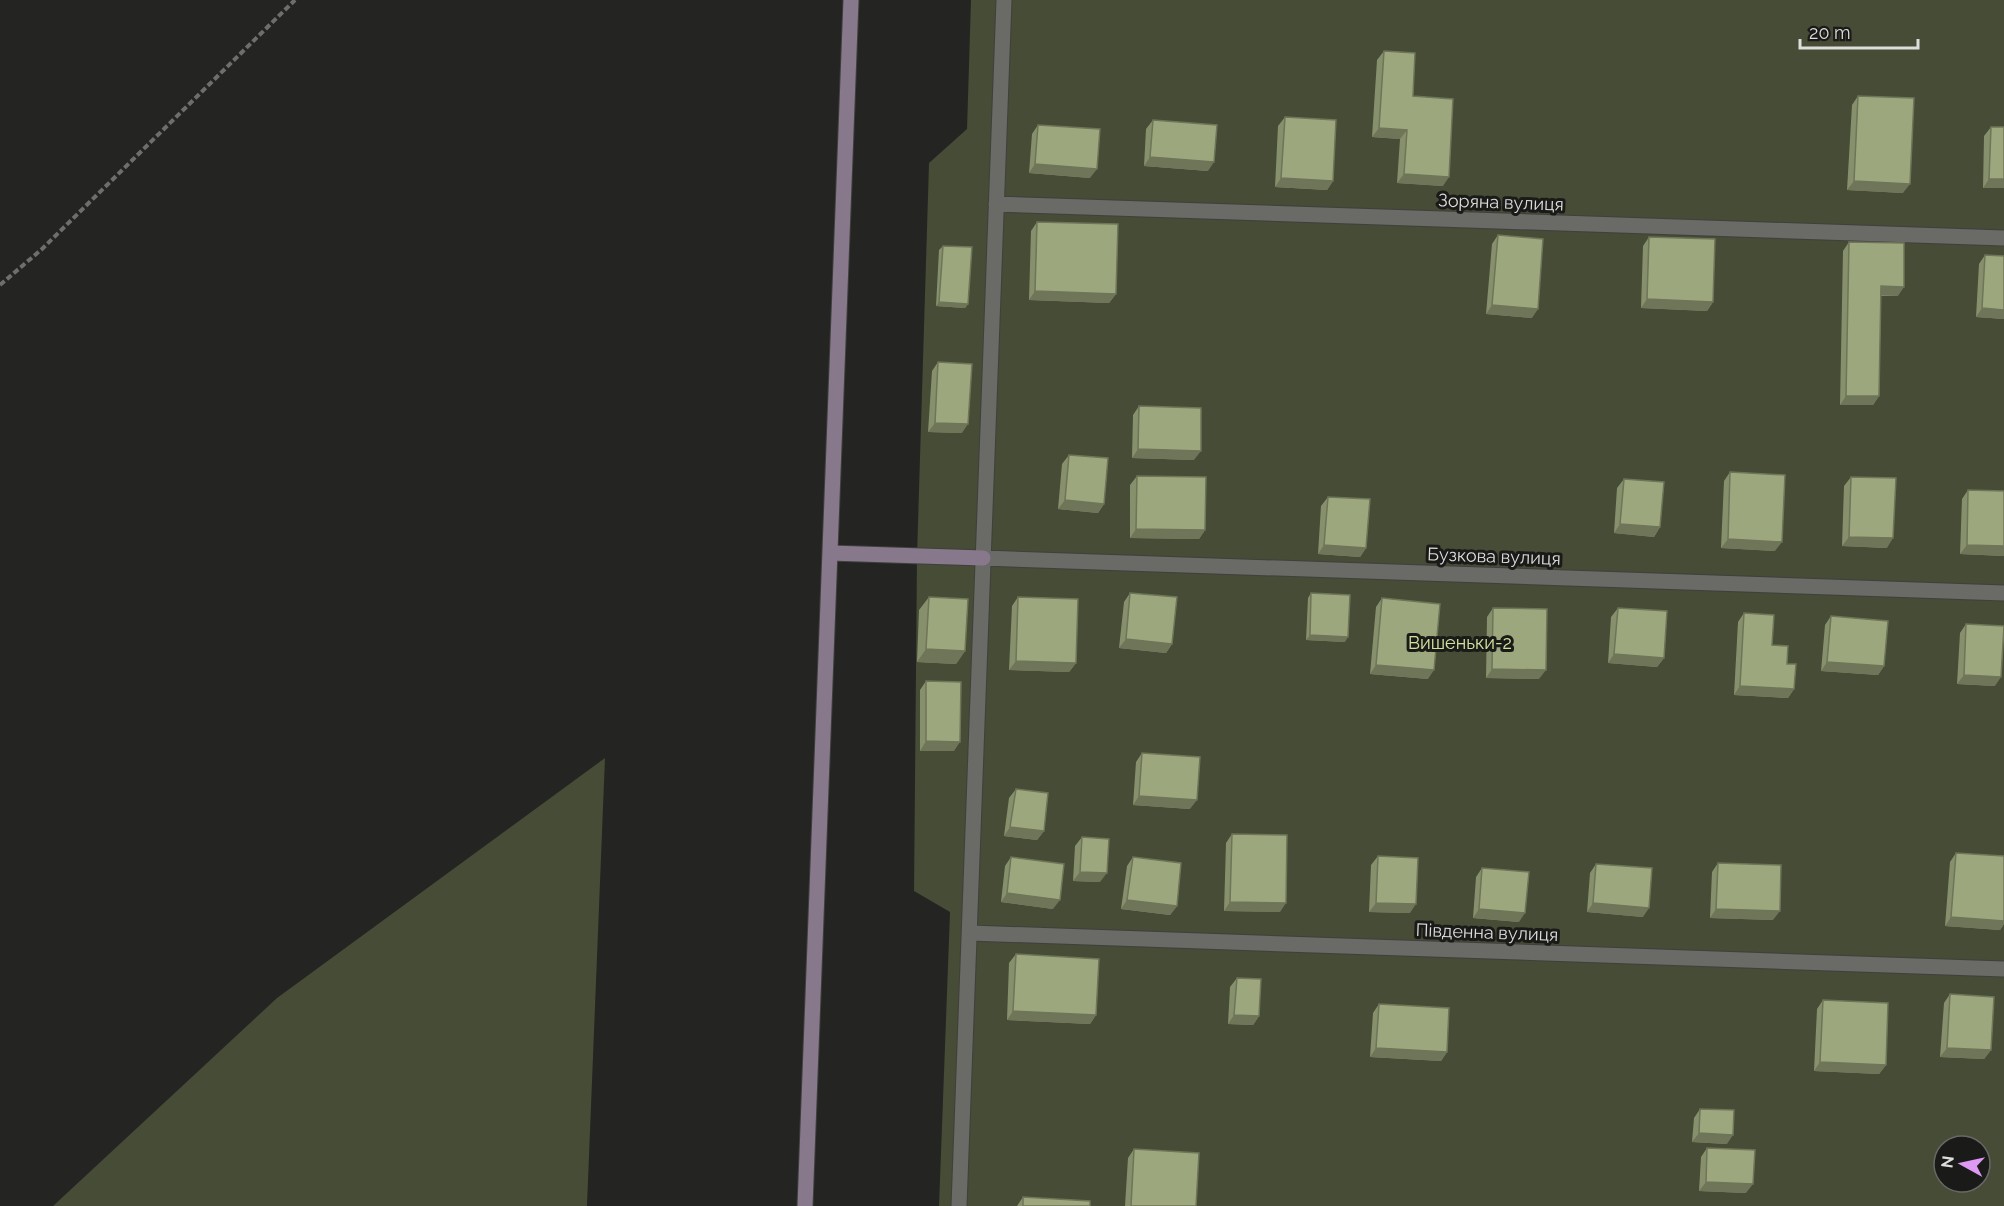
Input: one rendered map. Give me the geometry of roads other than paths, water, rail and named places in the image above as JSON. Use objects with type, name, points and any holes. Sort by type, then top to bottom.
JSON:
[{"type":"street","points":[[805,1206],[851,0]]},
{"type":"street","points":[[959,1206],[1004,0]]},
{"type":"street","name":"Зоряна вулиця","points":[[996,204],[2004,238]]},
{"type":"street","points":[[830,553],[983,558]]},
{"type":"street","name":"Бузкова вулиця","points":[[983,558],[2004,593]]},
{"type":"street","name":"Південна вулиця","points":[[970,933],[2004,969]]},
{"type":"park label","name":"Вишеньки-2","points":[[1460,642]]}]
